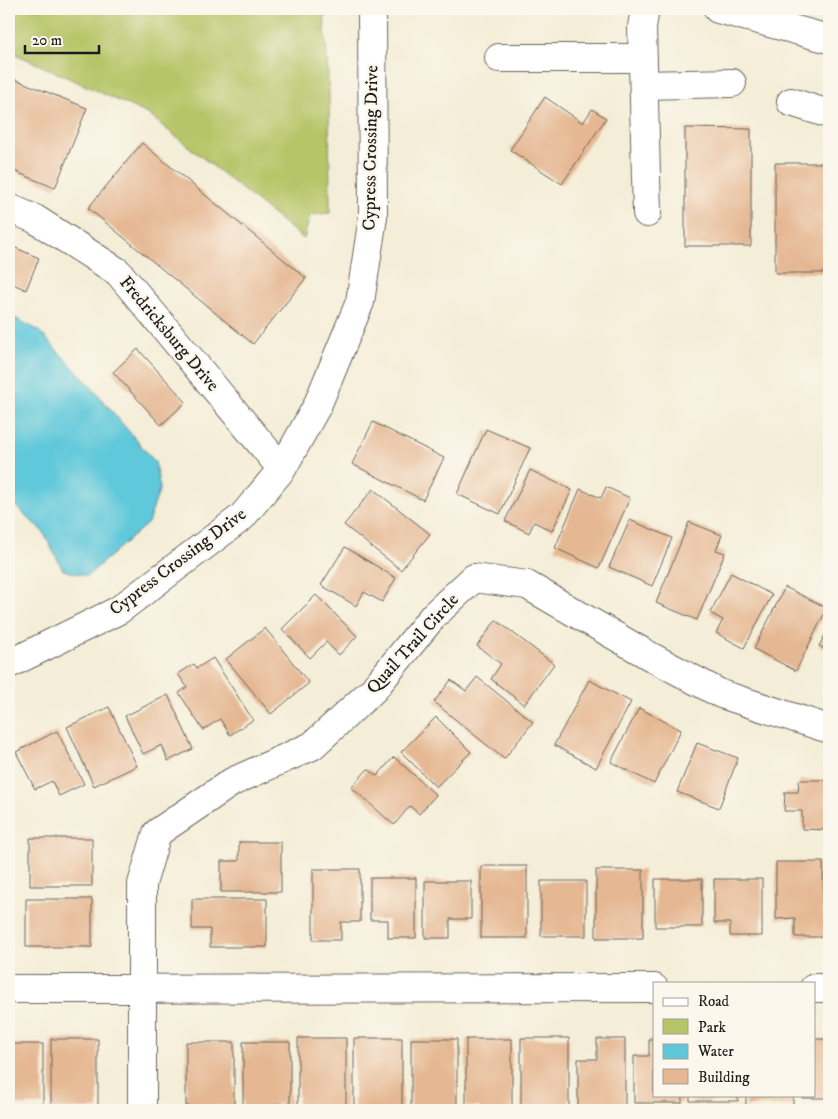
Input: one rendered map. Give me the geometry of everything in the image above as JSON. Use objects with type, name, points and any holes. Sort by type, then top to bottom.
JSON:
[{"type":"street","name":"Cypress Crossing Drive","points":[[9,664],[119,610],[242,517],[282,469],[317,406],[360,302],[373,217],[372,9]]},
{"type":"street","points":[[645,9],[642,27],[647,213]]},
{"type":"street","points":[[718,9],[829,39]]},
{"type":"street","points":[[500,58],[643,58]]},
{"type":"street","points":[[644,85],[732,83]]},
{"type":"street","points":[[791,102],[829,114]]},
{"type":"street","name":"Fredricksburg Drive","points":[[9,208],[34,219],[118,272],[282,469]]},
{"type":"street","name":"Quail Trail Circle","points":[[142,1110],[142,884],[157,833],[232,782],[312,746],[373,690],[434,615],[474,578],[527,585],[648,655],[721,694],[829,729]]},
{"type":"street","points":[[9,989],[653,988]]},
{"type":"street","points":[[816,988],[829,988]]},
{"type":"green space","points":[[9,9],[303,9],[324,13],[329,91],[330,213],[310,215],[304,239],[148,114],[9,51]]},
{"type":"water","points":[[9,315],[38,330],[87,382],[155,462],[160,488],[148,523],[87,576],[63,570],[43,532],[9,500]]},
{"type":"building","points":[[9,77],[87,108],[55,188],[9,169]]},
{"type":"building","points":[[545,97],[583,123],[592,109],[606,118],[562,184],[510,150]]},
{"type":"building","points":[[685,128],[751,129],[751,246],[685,246]]},
{"type":"building","points":[[142,143],[306,278],[253,344],[88,208]]},
{"type":"building","points":[[775,163],[829,163],[829,273],[775,273]]},
{"type":"building","points":[[9,245],[39,258],[26,290],[9,282]]},
{"type":"building","points":[[138,349],[186,402],[161,425],[113,372]]},
{"type":"building","points":[[373,422],[444,458],[423,500],[352,464]]},
{"type":"building","points":[[486,429],[530,448],[500,514],[457,494]]},
{"type":"building","points":[[530,470],[572,490],[552,531],[534,522],[529,533],[505,521]]},
{"type":"building","points":[[606,487],[630,498],[599,568],[555,548],[580,489],[601,498]]},
{"type":"building","points":[[373,489],[430,534],[401,570],[344,525]]},
{"type":"building","points":[[630,520],[672,538],[652,586],[609,567]]},
{"type":"building","points":[[689,522],[722,535],[716,550],[725,553],[697,620],[656,603]]},
{"type":"building","points":[[345,547],[396,578],[382,602],[364,592],[356,606],[321,585]]},
{"type":"building","points":[[731,573],[772,595],[744,648],[716,633],[723,620],[710,613]]},
{"type":"building","points":[[785,587],[827,608],[796,671],[754,649]]},
{"type":"building","points":[[316,595],[357,636],[339,655],[326,642],[310,658],[282,629]]},
{"type":"building","points":[[496,620],[554,664],[524,705],[491,679],[501,664],[477,646]]},
{"type":"building","points":[[265,628],[309,683],[271,714],[226,659]]},
{"type":"building","points":[[829,628],[829,651],[819,646]]},
{"type":"building","points":[[213,658],[253,720],[230,735],[220,719],[203,730],[179,693],[187,687],[178,674],[194,664],[197,668]]},
{"type":"building","points":[[477,677],[533,722],[504,759],[434,702],[451,680],[466,691]]},
{"type":"building","points":[[589,680],[631,702],[596,768],[554,745]]},
{"type":"building","points":[[168,695],[193,749],[168,761],[162,745],[143,754],[125,716]]},
{"type":"building","points":[[109,707],[137,766],[94,786],[67,727]]},
{"type":"building","points":[[639,708],[681,730],[654,784],[611,762]]},
{"type":"building","points":[[436,717],[471,752],[436,787],[401,752]]},
{"type":"building","points":[[57,731],[84,784],[59,796],[52,781],[35,789],[16,752]]},
{"type":"building","points":[[697,743],[738,758],[719,808],[677,792]]},
{"type":"building","points":[[394,757],[436,795],[419,814],[410,806],[394,825],[351,787],[368,769],[377,776]]},
{"type":"building","points":[[799,780],[829,780],[829,830],[802,829],[802,811],[784,811],[785,792],[798,792]]},
{"type":"building","points":[[30,838],[92,838],[92,886],[30,886]]},
{"type":"building","points":[[239,842],[281,842],[281,892],[221,892],[221,861],[239,861]]},
{"type":"building","points":[[776,862],[823,862],[824,937],[795,937],[795,918],[776,919]]},
{"type":"building","points":[[481,866],[527,866],[527,938],[481,938]]},
{"type":"building","points":[[313,869],[360,869],[360,922],[341,922],[341,940],[313,940]]},
{"type":"building","points":[[596,870],[643,870],[643,938],[596,938]]},
{"type":"building","points":[[370,878],[416,878],[416,938],[388,938],[388,920],[370,920]]},
{"type":"building","points":[[655,879],[702,879],[702,927],[655,927]]},
{"type":"building","points":[[714,879],[762,879],[762,936],[730,936],[730,923],[714,923]]},
{"type":"building","points":[[425,881],[471,881],[471,919],[450,919],[450,938],[425,938]]},
{"type":"building","points":[[541,881],[586,881],[586,936],[541,936]]},
{"type":"building","points":[[26,899],[92,899],[92,947],[26,947]]},
{"type":"building","points":[[192,899],[267,899],[267,947],[210,947],[210,929],[192,929]]},
{"type":"building","points":[[298,1038],[346,1038],[346,1110],[298,1110]]},
{"type":"building","points":[[354,1038],[402,1038],[402,1110],[354,1110]]},
{"type":"building","points":[[521,1038],[569,1038],[569,1107],[521,1107]]},
{"type":"building","points":[[51,1039],[98,1039],[98,1109],[51,1109]]},
{"type":"building","points":[[411,1039],[457,1039],[457,1110],[411,1110]]},
{"type":"building","points":[[466,1039],[512,1039],[512,1110],[480,1110],[480,1107],[466,1107]]},
{"type":"building","points":[[597,1039],[625,1039],[625,1110],[578,1110],[578,1059],[597,1059]]},
{"type":"building","points":[[649,1039],[653,1039],[653,1096],[682,1096],[682,1103],[634,1103],[634,1056],[649,1056]]},
{"type":"building","points":[[816,1039],[829,1039],[829,1110],[826,1110],[826,1098],[802,1098],[802,1096],[816,1096]]},
{"type":"building","points":[[186,1042],[234,1042],[234,1106],[186,1106]]},
{"type":"building","points":[[243,1042],[290,1042],[290,1104],[276,1104],[276,1110],[243,1110]]},
{"type":"building","points":[[9,1044],[43,1044],[43,1105],[9,1105]]},
{"type":"building","points":[[690,1096],[738,1096],[738,1101],[690,1101]]},
{"type":"building","points":[[746,1096],[793,1096],[793,1106],[746,1106]]}]
